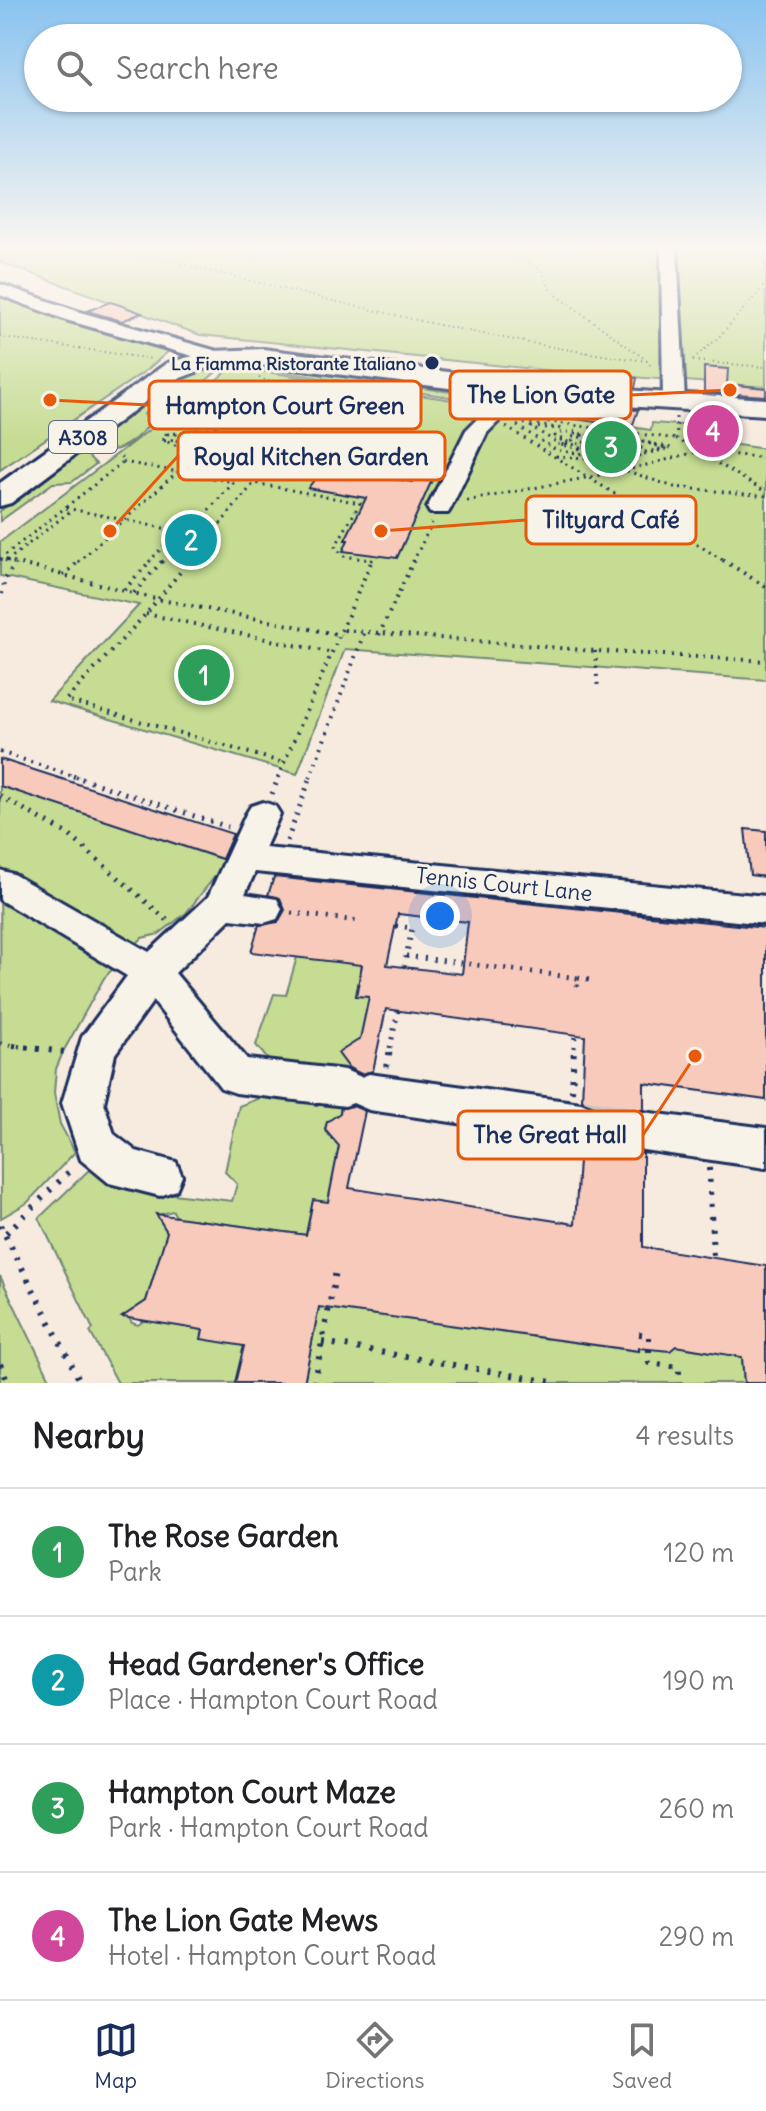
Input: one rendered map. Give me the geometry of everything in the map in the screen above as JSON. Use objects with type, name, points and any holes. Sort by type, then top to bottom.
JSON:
[{"type":"main road","name":"A308","points":[[0,497],[164,375],[263,357],[675,413],[766,407]]},
{"type":"street","points":[[69,315],[216,365]]},
{"type":"street","points":[[675,413],[683,362],[677,315]]},
{"type":"street","points":[[439,508],[477,430],[492,416],[507,388]]},
{"type":"street","points":[[160,1176],[125,1169],[96,1146],[83,1103],[96,1049],[152,972],[222,905],[253,836]]},
{"type":"street","name":"Tennis Court Lane","points":[[253,836],[280,862],[766,910]]},
{"type":"street","points":[[0,883],[152,972],[236,1075],[576,1122]]},
{"type":"street","points":[[222,905],[274,911]]},
{"type":"street","points":[[643,1131],[766,1148]]},
{"type":"path","points":[[395,315],[558,350],[647,361],[766,367]]},
{"type":"path","points":[[583,315],[647,361]]},
{"type":"path","points":[[683,362],[740,315]]},
{"type":"path","points":[[0,337],[150,359],[216,365],[223,379],[207,394],[211,402],[220,408]]},
{"type":"path","points":[[250,376],[274,383],[322,385],[308,407],[295,411],[292,418]]},
{"type":"path","points":[[286,382],[292,387]]},
{"type":"path","points":[[164,441],[167,428],[188,410],[259,406],[275,396],[278,390],[274,383]]},
{"type":"path","points":[[223,396],[222,391],[227,387],[241,384],[257,385],[268,391],[268,397],[262,402],[242,406]]},
{"type":"path","points":[[284,763],[66,700],[146,614],[338,387],[353,389]]},
{"type":"path","points":[[211,402],[223,396],[243,389],[253,393],[242,400],[223,396]]},
{"type":"path","points":[[312,401],[302,397],[317,392]]},
{"type":"path","points":[[235,393],[243,396],[242,406]]},
{"type":"path","points":[[271,465],[313,473],[323,465],[401,478],[414,435],[402,425],[412,398],[382,393]]},
{"type":"path","points":[[675,413],[677,439]]},
{"type":"path","points":[[195,414],[179,424],[174,431],[175,439],[195,454],[211,457]]},
{"type":"path","points":[[492,416],[677,439],[766,494]]},
{"type":"path","points":[[492,416],[583,477],[766,587]]},
{"type":"path","points":[[166,435],[213,431],[216,427],[181,417]]},
{"type":"path","points":[[199,431],[196,427],[213,418]]},
{"type":"path","points":[[560,431],[563,430],[527,423],[517,426],[556,450],[631,460],[640,455]]},
{"type":"path","points":[[560,431],[531,427],[565,448],[586,450],[588,447],[573,442],[569,437],[595,439]]},
{"type":"path","points":[[287,430],[300,431]]},
{"type":"path","points":[[547,436],[543,431],[572,430],[605,446]]},
{"type":"path","points":[[595,439],[574,433],[625,446],[600,449],[612,452],[641,450],[627,454],[665,448],[634,441],[671,448],[622,456]]},
{"type":"path","points":[[164,441],[175,445],[221,435],[215,444],[197,457],[200,462],[212,463],[224,458],[242,457]]},
{"type":"path","points":[[558,443],[568,445],[556,435],[581,448]]},
{"type":"path","points":[[203,438],[206,444],[215,444]]},
{"type":"path","points":[[583,442],[625,438],[636,445],[653,448],[647,452]]},
{"type":"path","points":[[164,441],[175,439]]},
{"type":"path","points":[[595,439],[590,453],[621,462]]},
{"type":"path","points":[[242,442],[245,475]]},
{"type":"path","points":[[612,452],[636,445]]},
{"type":"path","points":[[379,635],[439,508],[700,451],[766,458]]},
{"type":"path","points":[[552,455],[586,458],[587,455]]},
{"type":"path","points":[[599,456],[598,461],[674,487],[766,494]]},
{"type":"path","points":[[234,482],[122,459],[0,559],[156,599],[343,633],[766,661]]},
{"type":"path","points":[[63,576],[177,472]]},
{"type":"path","points":[[134,593],[234,482],[245,475],[264,473]]},
{"type":"path","points":[[0,752],[253,836],[373,558],[344,556],[335,547],[360,503],[254,483]]},
{"type":"path","points":[[66,508],[187,533]]},
{"type":"path","points":[[7,561],[73,509]]},
{"type":"path","points":[[124,590],[178,530]]},
{"type":"path","points":[[2,594],[5,579],[15,564]]},
{"type":"path","points":[[146,614],[333,653]]},
{"type":"path","points":[[280,862],[364,633]]},
{"type":"path","points":[[595,651],[598,690]]},
{"type":"path","points":[[0,796],[66,830],[188,939]]},
{"type":"path","points":[[274,911],[357,921]]},
{"type":"path","points":[[396,926],[412,928],[404,967]]},
{"type":"path","points":[[406,956],[595,981]]},
{"type":"path","points":[[577,989],[578,978]]},
{"type":"path","points":[[364,1091],[398,1011]]},
{"type":"path","points":[[575,1035],[576,1122]]},
{"type":"path","points":[[0,1044],[63,1052],[96,1049]]},
{"type":"path","points":[[707,1140],[713,1257]]},
{"type":"path","points":[[6,1233],[96,1146]]},
{"type":"path","points":[[0,1225],[81,1383]]},
{"type":"path","points":[[314,1383],[337,1266]]},
{"type":"path","points":[[639,1334],[649,1335],[649,1363],[679,1367],[679,1383]]},
{"type":"path","points":[[322,1342],[557,1383]]},
{"type":"path","points":[[0,1364],[8,1383]]},
{"type":"green space","points":[[0,315],[60,315],[170,350],[148,369],[0,470]]},
{"type":"green space","points":[[144,315],[766,315],[766,387],[564,372],[200,335]]},
{"type":"green space","points":[[241,366],[282,369],[495,398],[490,403]]},
{"type":"green space","points":[[233,367],[651,430],[652,423],[695,426],[694,439],[766,449],[766,680],[345,649],[297,774],[49,701],[139,605],[0,576],[0,542]]},
{"type":"green space","points":[[203,371],[216,372],[200,386],[185,385],[170,394],[178,403],[169,409],[155,407],[144,414],[150,424],[133,440],[118,449],[88,456],[96,464],[72,482],[53,483],[0,521],[0,511],[178,380]]},
{"type":"green space","points":[[0,785],[227,861],[186,913],[159,934],[142,938],[104,978],[56,1069],[54,1093],[60,1124],[75,1152],[27,1203],[1,1218]]},
{"type":"green space","points":[[297,957],[362,965],[356,995],[369,997],[359,1047],[347,1077],[274,1067],[256,1045],[274,994],[286,995]]},
{"type":"green space","points":[[267,1095],[341,1105],[339,1118],[327,1122],[325,1129],[341,1137],[328,1202],[313,1201],[306,1235],[176,1217],[173,1211],[161,1214],[163,1225],[169,1226],[144,1308],[131,1311],[129,1318],[138,1325],[145,1320],[203,1330],[244,1346],[235,1383],[118,1383],[90,1332],[93,1329],[39,1218],[92,1167],[122,1188],[232,1201],[237,1184],[225,1172],[239,1106]]},
{"type":"green space","points":[[0,1276],[52,1383],[0,1383]]},
{"type":"green space","points":[[319,1307],[639,1351],[639,1317],[675,1346],[742,1357],[744,1383],[304,1383]]},
{"type":"building","points":[[99,315],[138,315],[122,321]]},
{"type":"building","points":[[704,367],[728,369],[727,384],[766,388],[766,396],[704,392]]},
{"type":"building","points":[[559,371],[637,378],[635,388],[554,382]]},
{"type":"building","points":[[544,403],[638,410],[632,427],[539,414]]},
{"type":"building","points":[[418,466],[437,469],[397,558],[343,551],[348,540],[345,540],[366,498],[308,488],[324,467],[412,482]]},
{"type":"building","points":[[0,759],[233,834],[222,859],[0,786]]},
{"type":"building","points":[[745,829],[766,831],[766,877],[750,875]]},
{"type":"building","points":[[274,877],[766,928],[766,1100],[644,1083],[644,1109],[627,1114],[618,1130],[625,1146],[643,1153],[643,1247],[766,1266],[766,1383],[744,1383],[742,1357],[676,1346],[670,1351],[639,1348],[639,1351],[319,1307],[304,1383],[235,1383],[244,1346],[201,1339],[203,1330],[122,1317],[146,1301],[167,1232],[156,1214],[306,1235],[313,1200],[328,1202],[339,1146],[325,1130],[327,1122],[340,1113],[341,1108],[353,1106],[365,1111],[349,1188],[575,1224],[580,1144],[597,1138],[605,1123],[599,1108],[582,1100],[585,1036],[386,1009],[373,1071],[361,1074],[349,1068],[338,1053],[360,1039],[369,997],[356,996],[362,965],[251,952],[259,925],[278,922],[285,910],[280,898],[268,895]],"holes":[[[398,914],[468,922],[462,974],[387,965]]]},
{"type":"tunnel","points":[[581,1122],[643,1131]]},
{"type":"place","name":"La Fiamma Ristorante Italiano","points":[[432,363]]},
{"type":"place","name":"The Lion Gate","points":[[730,390]]},
{"type":"place","name":"Hampton Court Green","points":[[50,400]]},
{"type":"place","name":"The Lion Gate Mews","points":[[713,431]]},
{"type":"place","name":"Hampton Court Maze","points":[[611,447]]},
{"type":"place","name":"Royal Kitchen Garden","points":[[110,531]]},
{"type":"place","name":"Tiltyard Café","points":[[381,531]]},
{"type":"place","name":"Head Gardener's Office","points":[[191,540]]},
{"type":"place","name":"The Rose Garden","points":[[204,675]]},
{"type":"place","name":"The Great Hall","points":[[695,1056]]}]
